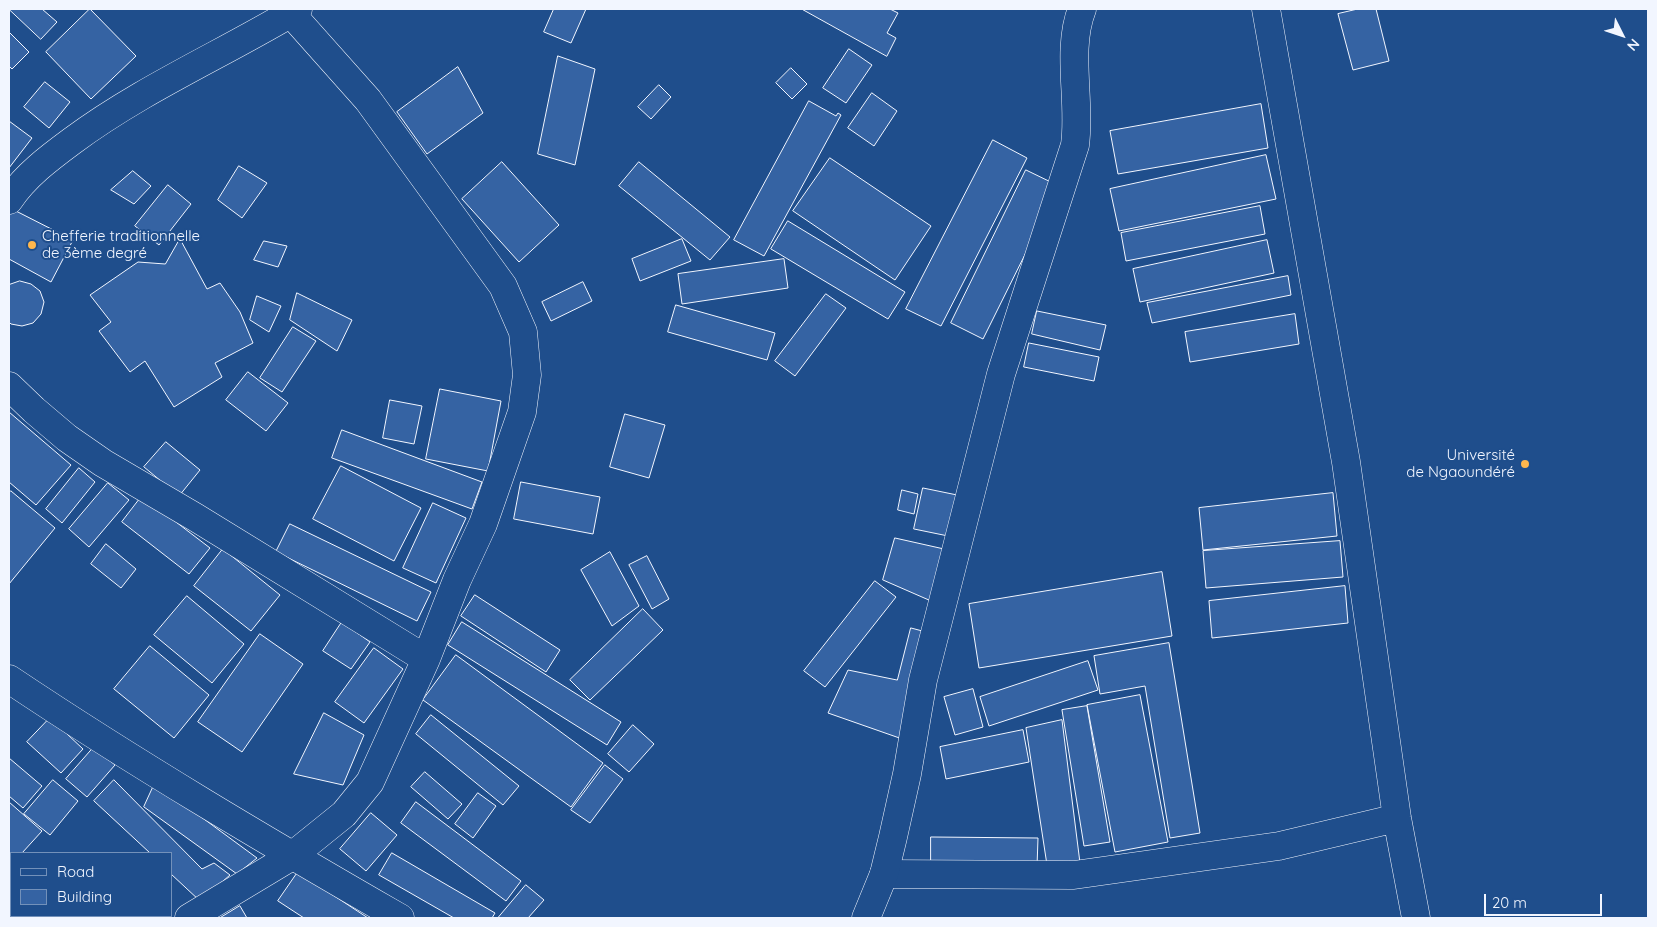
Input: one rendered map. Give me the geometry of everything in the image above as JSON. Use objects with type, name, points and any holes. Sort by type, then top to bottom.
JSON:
[{"type":"street","points":[[866,918],[884,874],[907,774],[923,680],[1001,374],[1075,145],[1078,125],[1075,49],[1077,21],[1082,9]]},
{"type":"street","points":[[1266,9],[1346,462],[1397,818],[1416,918]]},
{"type":"street","points":[[9,200],[14,192],[46,160],[99,120],[292,10],[368,100],[503,286],[522,332],[527,375],[522,412],[483,524],[457,580],[426,659],[370,782],[344,814],[292,856],[189,918]]},
{"type":"street","points":[[9,386],[67,438],[103,463],[195,517],[426,659]]},
{"type":"street","points":[[9,679],[59,713],[292,856],[400,918]]},
{"type":"street","points":[[884,874],[1074,875],[1280,846],[1397,818]]},
{"type":"building","points":[[9,9],[42,9],[57,22],[41,39]]},
{"type":"building","points":[[90,9],[136,56],[91,99],[46,52]]},
{"type":"building","points":[[554,9],[586,9],[571,43],[544,32]]},
{"type":"building","points":[[802,9],[890,9],[898,13],[887,33],[896,38],[887,56]]},
{"type":"building","points":[[1358,9],[1376,9],[1389,61],[1353,70],[1338,14]]},
{"type":"building","points":[[9,32],[29,52],[12,69],[9,66]]},
{"type":"building","points":[[849,49],[872,65],[846,103],[823,88]]},
{"type":"building","points":[[558,56],[595,69],[575,165],[538,154]]},
{"type":"building","points":[[458,67],[483,113],[427,154],[397,112]]},
{"type":"building","points":[[791,68],[807,84],[792,99],[776,83]]},
{"type":"building","points":[[45,82],[70,102],[49,128],[24,107]]},
{"type":"building","points":[[659,85],[671,97],[651,119],[638,107]]},
{"type":"building","points":[[872,93],[897,111],[874,146],[848,128]]},
{"type":"building","points":[[809,101],[836,116],[838,113],[841,115],[764,256],[734,240]]},
{"type":"building","points":[[1261,104],[1268,148],[1118,174],[1110,131]]},
{"type":"building","points":[[9,121],[32,138],[9,168]]},
{"type":"building","points":[[993,140],[1027,158],[941,326],[906,309]]},
{"type":"building","points":[[1266,155],[1276,199],[1119,231],[1110,189]]},
{"type":"building","points":[[830,158],[931,226],[895,280],[793,211]]},
{"type":"building","points":[[502,162],[559,225],[519,262],[462,199]]},
{"type":"building","points":[[639,162],[730,237],[710,260],[619,186]]},
{"type":"building","points":[[239,166],[267,183],[242,218],[218,200]]},
{"type":"building","points":[[1026,170],[1059,186],[983,339],[951,323]]},
{"type":"building","points":[[133,171],[151,186],[134,204],[111,190]]},
{"type":"building","points":[[168,185],[191,204],[159,245],[135,226]]},
{"type":"building","points":[[1260,206],[1265,234],[1126,261],[1121,233]]},
{"type":"building","points":[[10,208],[73,240],[51,282],[9,259]]},
{"type":"building","points":[[788,221],[905,292],[888,319],[771,249]]},
{"type":"building","points":[[180,239],[207,289],[220,283],[240,312],[253,343],[215,363],[222,377],[174,407],[145,361],[130,372],[99,331],[111,322],[90,295],[138,262],[165,264]]},
{"type":"building","points":[[682,239],[691,261],[640,281],[632,259]]},
{"type":"building","points":[[1267,240],[1274,273],[1140,302],[1133,269]]},
{"type":"building","points":[[264,241],[287,246],[278,267],[254,260]]},
{"type":"building","points":[[784,259],[788,288],[682,304],[678,274]]},
{"type":"building","points":[[1288,276],[1291,295],[1152,323],[1147,303]]},
{"type":"building","points":[[20,281],[31,284],[40,291],[44,302],[41,314],[33,323],[22,326],[9,322],[9,285]]},
{"type":"building","points":[[583,282],[592,301],[551,321],[542,302]]},
{"type":"building","points":[[297,293],[352,320],[337,351],[290,320]]},
{"type":"building","points":[[826,294],[846,308],[795,376],[775,361]]},
{"type":"building","points":[[257,296],[281,306],[269,332],[250,320]]},
{"type":"building","points":[[676,305],[775,333],[767,360],[668,332]]},
{"type":"building","points":[[1037,311],[1106,325],[1100,350],[1032,334]]},
{"type":"building","points":[[1295,314],[1299,344],[1190,362],[1185,332]]},
{"type":"building","points":[[293,327],[316,341],[282,392],[260,378]]},
{"type":"building","points":[[1029,343],[1099,357],[1094,381],[1024,367]]},
{"type":"building","points":[[248,372],[288,403],[266,431],[226,400]]},
{"type":"building","points":[[440,389],[501,401],[488,471],[426,459]]},
{"type":"building","points":[[390,400],[422,406],[414,444],[383,438]]},
{"type":"building","points":[[9,412],[71,465],[36,505],[9,482]]},
{"type":"building","points":[[625,414],[665,425],[649,478],[610,467]]},
{"type":"building","points":[[342,430],[482,482],[472,509],[332,458]]},
{"type":"building","points":[[166,442],[200,470],[179,496],[144,467]]},
{"type":"building","points":[[341,466],[421,508],[394,561],[313,519]]},
{"type":"building","points":[[79,468],[95,482],[62,523],[46,509]]},
{"type":"building","points":[[521,482],[600,497],[593,534],[514,519]]},
{"type":"building","points":[[108,483],[129,500],[89,547],[69,529]]},
{"type":"building","points":[[923,488],[962,496],[953,537],[914,529]]},
{"type":"building","points":[[902,490],[918,494],[914,514],[898,510]]},
{"type":"building","points":[[11,491],[55,528],[9,584],[9,493]]},
{"type":"building","points":[[1333,493],[1337,536],[1203,550],[1199,508]]},
{"type":"building","points":[[142,496],[210,548],[189,574],[122,522]]},
{"type":"building","points":[[433,503],[466,518],[436,583],[403,568]]},
{"type":"building","points":[[290,524],[431,592],[417,621],[276,552]]},
{"type":"building","points":[[895,538],[953,551],[938,604],[883,580]]},
{"type":"building","points":[[1340,541],[1343,577],[1206,588],[1203,551]]},
{"type":"building","points":[[106,544],[136,569],[121,588],[91,564]]},
{"type":"building","points":[[223,549],[280,595],[251,631],[194,586]]},
{"type":"building","points":[[610,552],[639,606],[612,626],[581,570]]},
{"type":"building","points":[[647,556],[669,599],[652,609],[629,565]]},
{"type":"building","points":[[1162,572],[1172,636],[979,668],[969,604]]},
{"type":"building","points":[[875,581],[896,597],[825,687],[804,671]]},
{"type":"building","points":[[1345,586],[1348,623],[1212,638],[1209,601]]},
{"type":"building","points":[[475,595],[560,650],[546,672],[461,616]]},
{"type":"building","points":[[187,596],[244,644],[212,683],[154,635]]},
{"type":"building","points":[[643,609],[663,630],[590,700],[570,680]]},
{"type":"building","points":[[342,622],[370,642],[351,669],[323,651]]},
{"type":"building","points":[[462,622],[621,722],[607,745],[448,645]]},
{"type":"building","points":[[911,628],[930,633],[908,741],[828,713],[848,670],[897,680]]},
{"type":"building","points":[[260,634],[303,664],[242,752],[198,722]]},
{"type":"building","points":[[1169,643],[1200,833],[1170,838],[1145,686],[1100,694],[1094,656]]},
{"type":"building","points":[[150,646],[209,695],[174,738],[114,689]]},
{"type":"building","points":[[374,648],[403,669],[364,723],[335,702]]},
{"type":"building","points":[[456,655],[603,763],[571,807],[423,700]]},
{"type":"building","points":[[1088,661],[1098,690],[989,726],[980,697]]},
{"type":"building","points":[[973,689],[983,727],[955,735],[944,697]]},
{"type":"building","points":[[1140,695],[1168,842],[1115,852],[1087,705]]},
{"type":"building","points":[[1087,706],[1110,842],[1084,846],[1062,710]]},
{"type":"building","points":[[324,713],[364,735],[343,785],[294,774]]},
{"type":"building","points":[[431,715],[519,786],[503,805],[416,734]]},
{"type":"building","points":[[50,718],[83,749],[61,773],[27,742]]},
{"type":"building","points":[[1062,720],[1080,863],[1047,865],[1026,728]]},
{"type":"building","points":[[633,725],[654,744],[629,772],[608,754]]},
{"type":"building","points":[[1023,730],[1029,762],[946,779],[940,747]]},
{"type":"building","points":[[94,747],[115,765],[87,797],[66,779]]},
{"type":"building","points":[[9,758],[42,786],[23,808],[9,796]]},
{"type":"building","points":[[605,765],[623,779],[590,823],[571,810]]},
{"type":"building","points":[[425,772],[462,804],[448,819],[411,787]]},
{"type":"building","points":[[53,780],[78,801],[50,835],[24,814]]},
{"type":"building","points":[[114,780],[202,869],[214,863],[230,875],[200,901],[172,875],[172,852],[149,852],[94,801]]},
{"type":"building","points":[[155,783],[257,858],[237,874],[144,807]]},
{"type":"building","points":[[478,793],[496,806],[473,838],[455,824]]},
{"type":"building","points":[[9,802],[42,831],[23,852],[10,852],[9,856]]},
{"type":"building","points":[[416,802],[521,881],[506,901],[401,823]]},
{"type":"building","points":[[371,813],[397,835],[366,871],[340,849]]},
{"type":"building","points":[[931,837],[1038,838],[1037,867],[931,866]]},
{"type":"building","points":[[392,853],[495,913],[492,918],[454,918],[379,875]]},
{"type":"building","points":[[298,872],[368,918],[304,918],[278,901]]},
{"type":"building","points":[[526,885],[544,900],[528,918],[498,918]]},
{"type":"building","points":[[240,906],[247,918],[220,918]]},
{"type":"place","name":"Chefferie traditionnelle de 3ème degré","points":[[32,245]]},
{"type":"place","name":"Université de Ngaoundéré","points":[[1525,464]]}]
